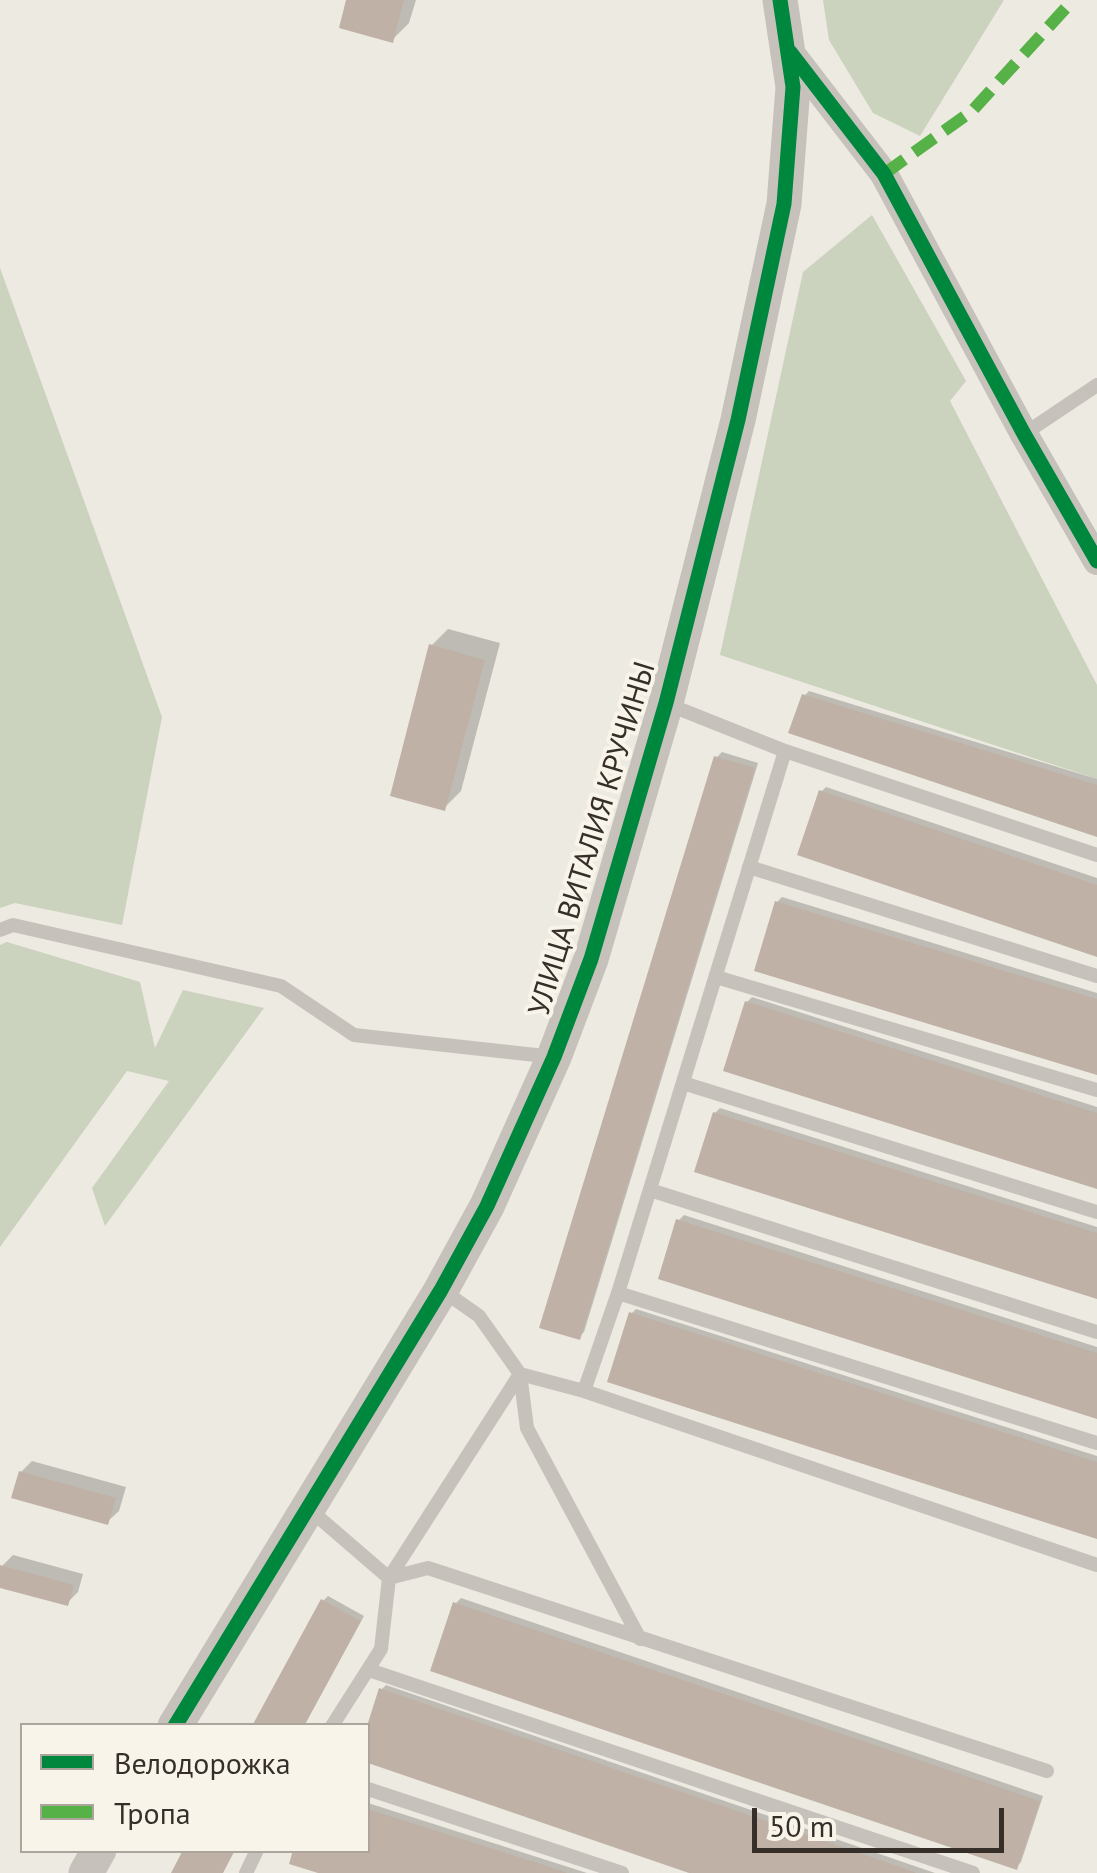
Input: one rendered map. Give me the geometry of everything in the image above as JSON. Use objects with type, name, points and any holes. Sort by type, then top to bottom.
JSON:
[{"type":"street","name":"УЛИЦА ВИТАЛИЯ КРУЧИНЫ","points":[[176,1723],[441,1290],[488,1206],[554,1057],[591,960],[666,704],[738,420],[784,204],[792,129],[790,52],[780,0]]},
{"type":"street","points":[[790,52],[884,174],[1024,434],[1097,560]]},
{"type":"lane","points":[[1024,434],[1097,386]]},
{"type":"lane","points":[[666,704],[785,752],[1097,855]]},
{"type":"lane","points":[[584,1391],[785,752]]},
{"type":"lane","points":[[749,867],[1097,976]]},
{"type":"lane","points":[[0,930],[13,925],[281,986],[354,1035],[554,1057]]},
{"type":"lane","points":[[716,977],[1097,1090]]},
{"type":"lane","points":[[683,1084],[1097,1212]]},
{"type":"lane","points":[[650,1190],[1097,1332]]},
{"type":"lane","points":[[441,1290],[478,1316],[520,1374],[527,1428],[640,1639]]},
{"type":"lane","points":[[618,1292],[1097,1443]]},
{"type":"lane","points":[[520,1374],[584,1391],[1097,1565]]},
{"type":"lane","points":[[334,1723],[381,1649],[389,1578],[520,1374]]},
{"type":"lane","points":[[308,1509],[389,1578]]},
{"type":"lane","points":[[389,1578],[428,1568],[1047,1771]]},
{"type":"lane","points":[[369,1670],[973,1873]]},
{"type":"lane","points":[[370,1790],[622,1873]]},
{"type":"green space","points":[[823,0],[1004,0],[920,136],[873,113],[829,40]]},
{"type":"green space","points":[[872,215],[966,381],[950,401],[1097,685],[1097,779],[720,655],[803,272]]},
{"type":"green space","points":[[0,268],[162,717],[122,925],[15,903],[0,908]]},
{"type":"green space","points":[[7,942],[140,982],[155,1048],[183,990],[264,1008],[105,1226],[92,1188],[169,1081],[127,1071],[0,1247],[0,945]]},
{"type":"building","points":[[346,0],[404,0],[393,43],[339,28]]},
{"type":"building","points":[[429,644],[485,660],[445,811],[390,796]]},
{"type":"building","points":[[802,694],[1097,785],[1097,837],[788,733]]},
{"type":"building","points":[[714,756],[755,768],[580,1340],[539,1328]]},
{"type":"building","points":[[819,790],[1097,885],[1097,957],[797,855]]},
{"type":"building","points":[[775,901],[1097,999],[1097,1075],[754,971]]},
{"type":"building","points":[[745,1001],[1097,1113],[1097,1189],[723,1071]]},
{"type":"building","points":[[713,1112],[1097,1233],[1097,1299],[694,1172]]},
{"type":"building","points":[[676,1219],[1097,1353],[1097,1419],[658,1279]]},
{"type":"building","points":[[629,1312],[1097,1462],[1097,1539],[607,1382]]},
{"type":"building","points":[[19,1471],[116,1498],[108,1525],[11,1498]]},
{"type":"building","points":[[0,1565],[74,1585],[68,1606],[0,1588]]},
{"type":"building","points":[[321,1599],[361,1621],[306,1723],[254,1723]]},
{"type":"building","points":[[453,1602],[1040,1801],[1017,1870],[430,1671]]},
{"type":"building","points":[[379,1688],[915,1873],[689,1873],[370,1764],[368,1723]]},
{"type":"building","points":[[370,1810],[566,1873],[318,1873],[289,1864],[292,1853],[370,1853]]},
{"type":"building","points":[[181,1853],[233,1853],[223,1873],[171,1873]]},
{"type":"marked path","points":[[884,174],[972,111],[1073,0]]},
{"type":"cycle path","points":[[177,1723],[441,1290],[487,1206],[554,1057],[591,959],[666,703],[738,420],[784,204],[793,87],[780,0]]},
{"type":"cycle path","points":[[790,52],[884,174],[1097,561]]}]
